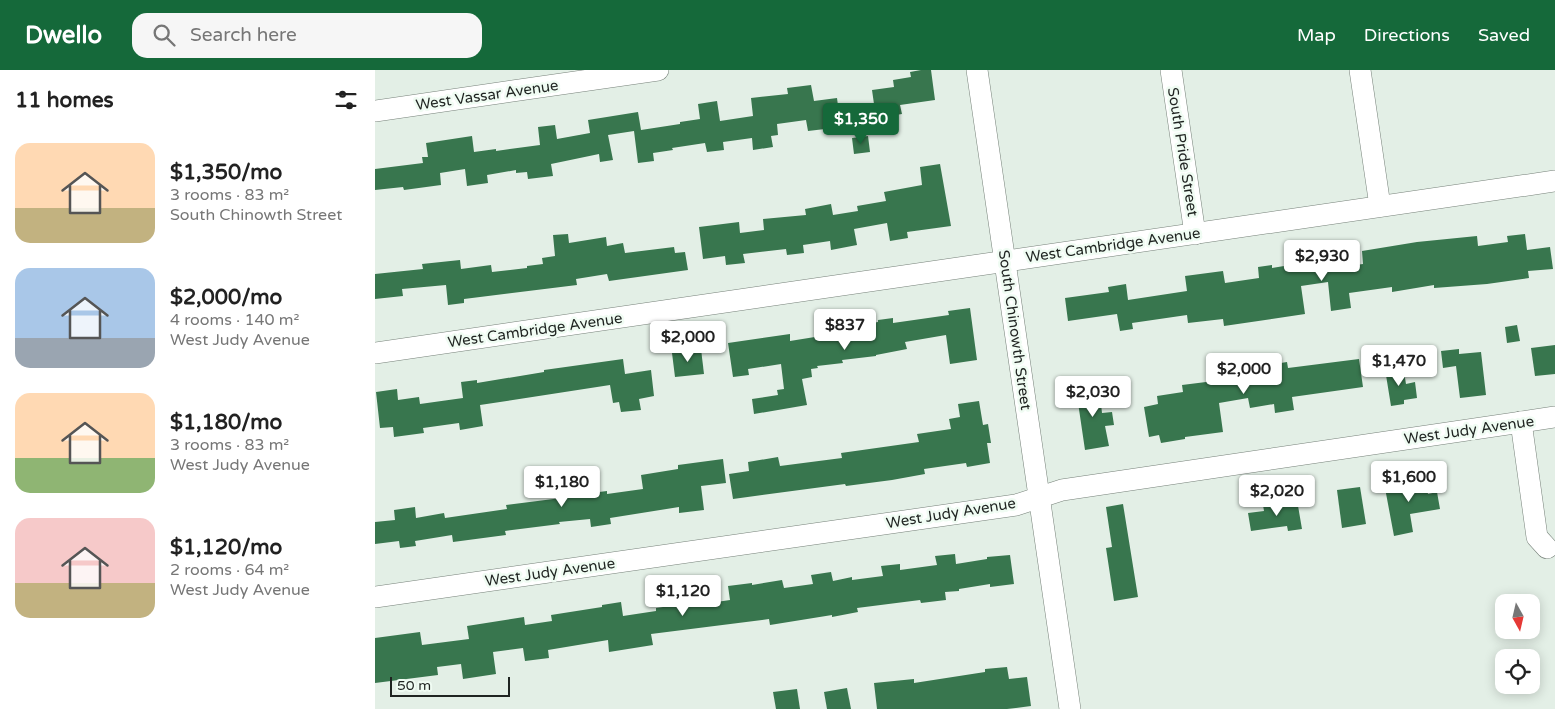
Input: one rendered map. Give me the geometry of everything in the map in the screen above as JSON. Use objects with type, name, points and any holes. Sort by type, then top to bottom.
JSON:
[{"type":"street","name":"West Vassar Avenue","points":[[375,111],[658,70]]},
{"type":"street","name":"South Chinowth Street","points":[[977,70],[1070,709]]},
{"type":"street","name":"South Pride Street","points":[[1171,70],[1195,234]]},
{"type":"street","points":[[1361,70],[1380,206]]},
{"type":"street","name":"West Cambridge Avenue","points":[[375,353],[1555,181]]},
{"type":"street","name":"West Judy Avenue","points":[[375,597],[1015,505],[1062,490],[1555,417]]},
{"type":"street","points":[[1521,422],[1537,537],[1547,548]]},
{"type":"building","points":[[931,70],[935,100],[900,105],[902,114],[876,118],[872,90],[894,87],[893,80],[911,77],[910,72]]},
{"type":"building","points":[[811,85],[814,101],[837,98],[840,121],[824,123],[825,129],[808,131],[806,120],[777,124],[778,135],[771,136],[773,147],[753,150],[752,138],[723,142],[724,150],[707,152],[705,143],[653,153],[654,161],[638,163],[634,131],[608,135],[613,160],[600,162],[599,154],[551,164],[553,176],[528,179],[527,172],[516,173],[516,170],[487,175],[488,183],[467,186],[465,169],[440,173],[441,185],[404,190],[403,187],[375,190],[375,169],[423,163],[422,157],[428,157],[426,143],[472,136],[474,152],[540,145],[538,127],[555,125],[557,139],[590,133],[588,120],[638,112],[641,130],[700,119],[698,104],[717,101],[720,121],[753,116],[751,98],[788,94],[787,88]]},
{"type":"building","points":[[868,136],[870,152],[854,154],[852,138]]},
{"type":"building","points":[[940,164],[951,226],[907,232],[908,238],[890,241],[887,223],[854,229],[857,245],[831,250],[830,241],[803,245],[804,253],[787,255],[786,249],[743,254],[745,263],[726,265],[725,256],[703,259],[699,227],[739,222],[740,233],[764,230],[763,219],[806,215],[805,209],[831,204],[833,215],[858,211],[857,206],[886,201],[884,192],[922,185],[920,167]]},
{"type":"building","points":[[568,234],[569,243],[606,237],[607,246],[623,243],[625,253],[674,247],[675,253],[685,252],[688,270],[609,281],[607,274],[576,279],[577,285],[464,299],[464,303],[448,305],[446,285],[402,289],[403,296],[375,299],[375,274],[423,269],[422,264],[460,260],[461,269],[491,265],[492,272],[527,268],[527,266],[543,264],[542,258],[555,256],[553,235]]},
{"type":"building","points":[[1525,234],[1527,250],[1550,247],[1553,269],[1528,271],[1529,278],[1487,284],[1434,288],[1434,285],[1392,292],[1392,287],[1349,293],[1351,308],[1331,311],[1328,282],[1301,286],[1305,314],[1224,326],[1223,319],[1188,323],[1187,315],[1132,323],[1133,329],[1120,331],[1117,314],[1068,321],[1065,298],[1109,292],[1108,287],[1126,284],[1128,300],[1187,291],[1185,276],[1223,271],[1225,283],[1259,278],[1258,267],[1272,265],[1272,268],[1314,261],[1314,257],[1333,255],[1334,268],[1363,264],[1362,251],[1417,242],[1477,236],[1478,246],[1508,242],[1507,236]]},
{"type":"building","points":[[970,308],[977,360],[950,364],[946,335],[905,342],[907,349],[876,356],[842,360],[843,363],[817,366],[818,368],[811,369],[812,377],[802,379],[807,405],[754,414],[752,399],[778,395],[777,390],[784,389],[781,364],[748,369],[749,375],[733,377],[728,343],[790,334],[790,341],[821,336],[820,326],[853,322],[853,326],[893,318],[893,323],[949,315],[948,311]]},
{"type":"building","points":[[1517,325],[1520,341],[1507,343],[1505,327]]},
{"type":"building","points":[[1555,345],[1555,374],[1535,376],[1531,348]]},
{"type":"building","points":[[701,349],[704,374],[675,377],[672,353]]},
{"type":"building","points":[[1459,349],[1459,354],[1481,352],[1486,395],[1460,398],[1456,366],[1443,368],[1441,351]]},
{"type":"building","points":[[623,359],[625,374],[651,370],[654,396],[639,399],[641,410],[621,412],[619,402],[613,403],[610,385],[480,405],[483,426],[460,430],[459,423],[423,428],[424,433],[394,437],[393,427],[380,428],[376,392],[397,389],[398,400],[419,397],[420,404],[463,398],[461,382],[477,380],[477,383],[544,372],[544,370]]},
{"type":"building","points":[[1359,359],[1363,387],[1292,397],[1294,410],[1275,413],[1274,404],[1250,408],[1248,398],[1219,403],[1223,432],[1185,437],[1185,439],[1161,443],[1159,435],[1149,437],[1144,407],[1158,404],[1157,396],[1183,392],[1182,385],[1222,380],[1220,368],[1244,364],[1245,369],[1287,362],[1288,368]]},
{"type":"building","points":[[1403,366],[1406,384],[1415,382],[1417,398],[1404,400],[1404,404],[1391,406],[1385,369]]},
{"type":"building","points":[[1099,386],[1102,413],[1112,412],[1114,425],[1105,426],[1109,446],[1085,450],[1076,389]]},
{"type":"building","points":[[979,401],[983,425],[988,424],[991,443],[987,443],[990,463],[967,467],[966,463],[924,469],[925,474],[892,480],[846,486],[845,484],[733,499],[729,474],[749,471],[748,462],[778,457],[780,466],[842,458],[841,453],[919,442],[917,434],[951,429],[949,419],[960,417],[958,404]]},
{"type":"building","points":[[723,459],[726,483],[701,486],[704,510],[679,513],[679,507],[610,518],[611,524],[591,527],[590,519],[559,522],[560,524],[505,531],[506,535],[453,542],[452,535],[415,541],[416,546],[400,548],[399,541],[375,544],[375,522],[395,520],[394,510],[415,507],[416,518],[444,513],[445,518],[507,509],[506,505],[569,497],[567,486],[590,483],[591,493],[607,491],[607,494],[643,489],[641,475],[678,469],[678,465]]},
{"type":"building","points":[[1425,475],[1428,494],[1437,492],[1440,509],[1410,514],[1413,532],[1394,536],[1385,488],[1401,485],[1399,480]]},
{"type":"building","points":[[1360,487],[1366,524],[1342,528],[1337,490]]},
{"type":"building","points":[[1297,500],[1302,529],[1288,531],[1287,526],[1251,531],[1248,513],[1264,511],[1263,505]]},
{"type":"building","points":[[1123,504],[1138,597],[1114,601],[1106,548],[1112,547],[1106,507]]},
{"type":"building","points":[[955,554],[956,564],[987,559],[987,557],[1010,555],[1014,584],[990,587],[990,584],[959,589],[959,591],[945,592],[946,600],[921,603],[920,600],[857,608],[858,612],[832,617],[832,615],[770,625],[769,619],[651,634],[653,645],[609,652],[608,640],[548,650],[549,658],[525,661],[523,648],[493,652],[496,674],[463,679],[461,664],[437,667],[438,675],[375,683],[375,638],[420,632],[422,645],[469,639],[467,626],[524,617],[525,625],[552,621],[551,615],[621,602],[623,616],[684,604],[683,594],[701,591],[703,604],[730,600],[728,586],[752,583],[752,585],[782,580],[784,588],[813,584],[811,575],[831,572],[833,581],[852,577],[852,580],[883,576],[881,566],[900,564],[900,570],[937,565],[935,556]]},
{"type":"building","points":[[1007,667],[1009,679],[1027,677],[1031,706],[1007,709],[877,709],[874,683],[914,679],[914,683],[985,672],[985,669]]},
{"type":"building","points":[[847,688],[851,709],[827,709],[824,692]]},
{"type":"building","points":[[797,689],[800,709],[776,709],[773,692]]}]
